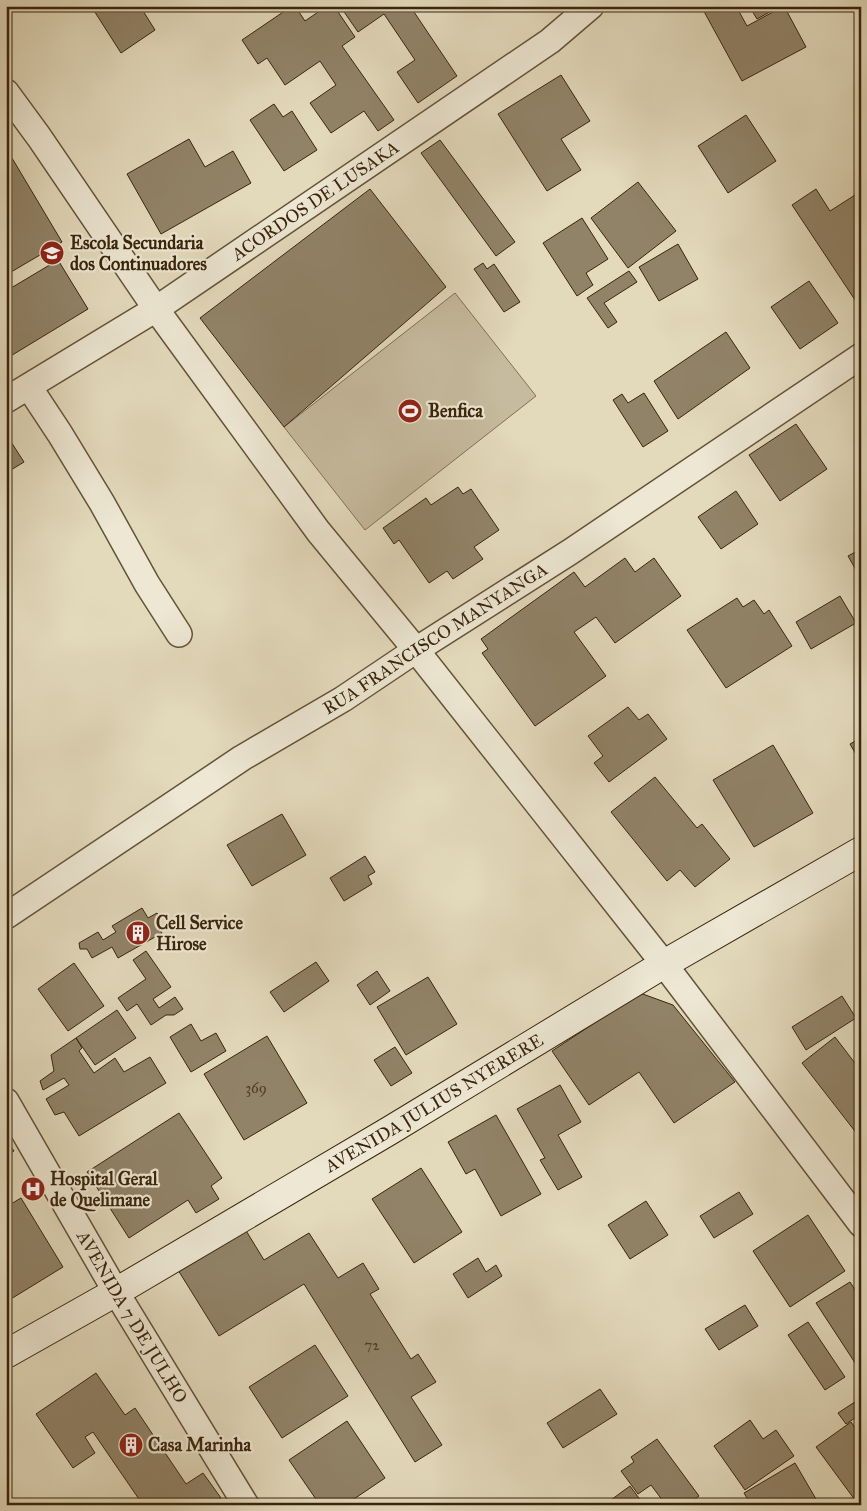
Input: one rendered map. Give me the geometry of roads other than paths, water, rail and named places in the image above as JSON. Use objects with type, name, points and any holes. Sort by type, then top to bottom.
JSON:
[{"type":"street","name":"ACORDOS DE LUSAKA","points":[[6,400],[156,309],[550,41],[592,6]]},
{"type":"street","points":[[6,92],[39,137],[156,309],[318,531],[416,650],[664,964],[861,1224]]},
{"type":"street","name":"RUA FRANCISCO MANYANGA","points":[[6,916],[242,758],[343,699],[570,552],[861,356]]},
{"type":"street","points":[[28,387],[83,473],[147,584],[179,634]]},
{"type":"street","name":"AVENIDA JULIUS NYERERE","points":[[6,1354],[116,1292],[389,1131],[664,964],[861,851]]},
{"type":"street","name":"AVENIDA 7 DE JULHO","points":[[6,1101],[116,1292],[246,1505]]},
{"type":"place","name":"Escola Secundaria dos Continuadores","points":[[52,253]]},
{"type":"place","name":"Benfica","points":[[410,411]]},
{"type":"place","name":"Cell Service Hirose","points":[[138,933]]},
{"type":"place","name":"Hospital Geral de Quelimane","points":[[33,1189]]},
{"type":"place","name":"Casa Marinha","points":[[131,1445]]}]
